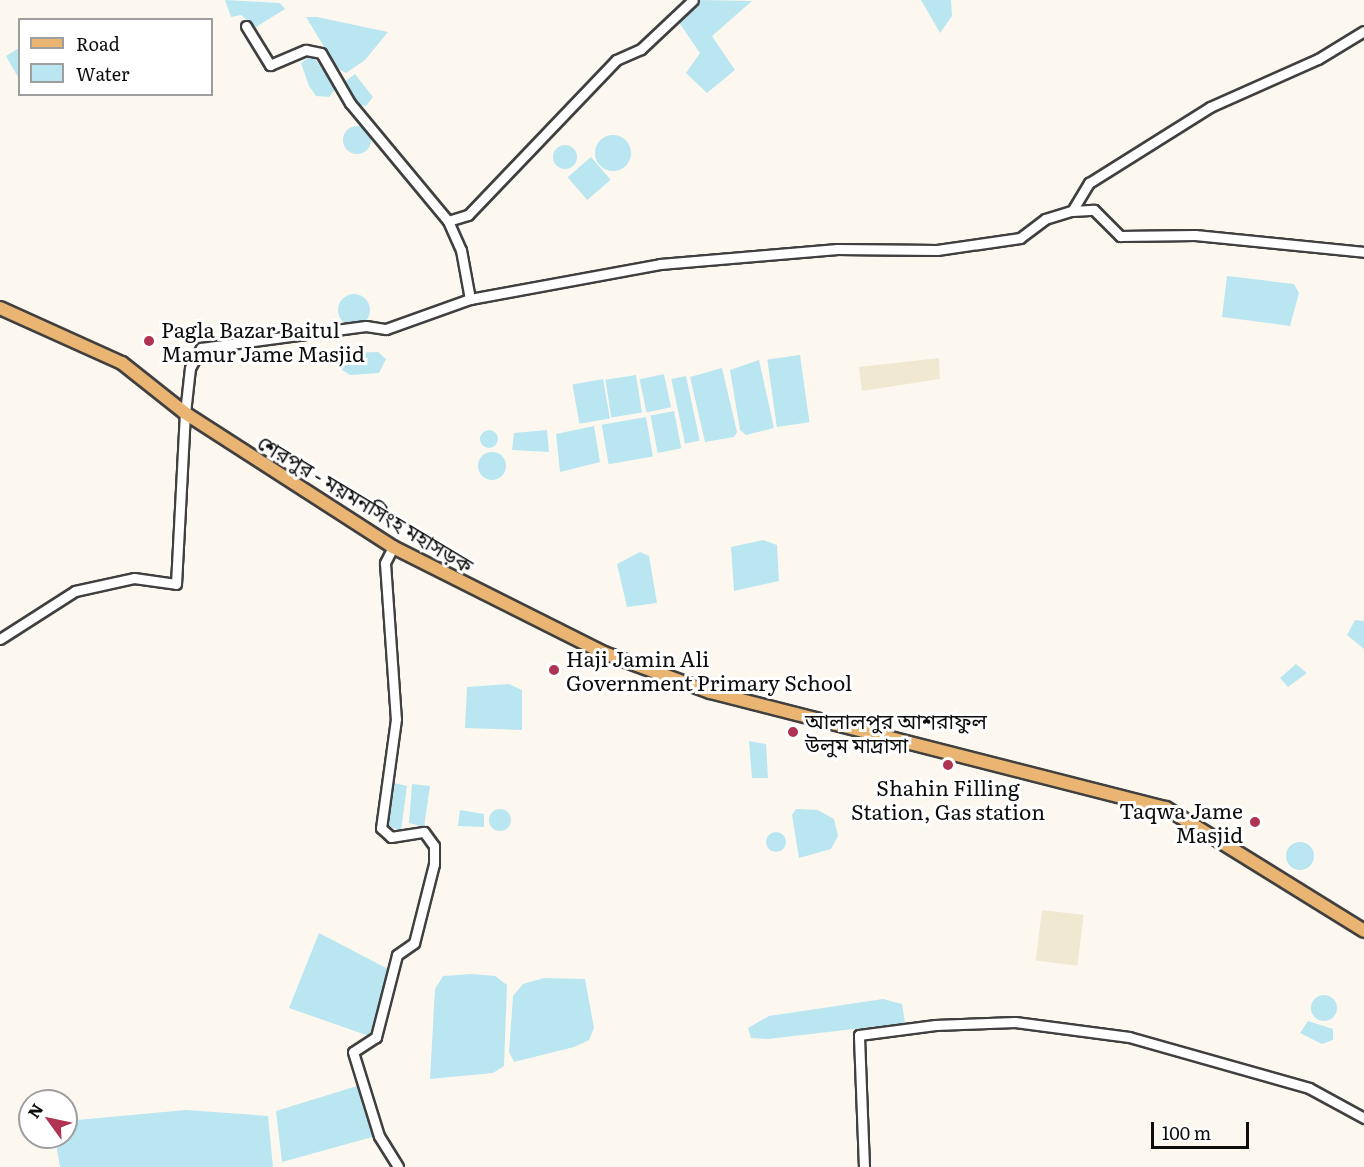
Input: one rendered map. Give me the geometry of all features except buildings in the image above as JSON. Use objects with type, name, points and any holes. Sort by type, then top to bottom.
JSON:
[{"type":"main road","name":"শেরপুর - ময়মনসিংহ মহাসড়ক","points":[[0,308],[122,363],[185,413],[393,547],[665,679],[1166,808],[1364,931]]},
{"type":"street","points":[[448,221],[468,215],[616,60],[641,49],[693,0]]},
{"type":"street","points":[[246,26],[270,65],[306,50],[321,53],[350,103],[448,221],[461,250],[470,299]]},
{"type":"street","points":[[1072,211],[1089,183],[1190,119],[1318,59],[1364,32]]},
{"type":"street","points":[[0,639],[75,591],[134,578],[176,584],[185,413],[190,368],[201,348],[366,326],[386,329],[470,299],[660,264],[837,249],[937,250],[1020,238],[1045,219],[1072,211],[1094,210],[1120,236],[1195,235],[1364,252]]},
{"type":"street","points":[[393,547],[385,563],[396,719],[380,820],[391,837],[424,832],[434,846],[434,864],[414,943],[397,955],[376,1037],[352,1052],[379,1136],[398,1167]]},
{"type":"street","points":[[864,1167],[859,1035],[935,1025],[1016,1022],[1129,1037],[1309,1088],[1364,1118]]},
{"type":"shaded area","points":[[939,358],[940,379],[862,391],[859,367]]},
{"type":"shaded area","points":[[1042,910],[1084,915],[1077,966],[1036,961]]},
{"type":"water","points":[[225,0],[280,3],[285,9],[256,27],[241,15],[231,17]]},
{"type":"water","points":[[701,0],[752,1],[712,36],[735,70],[707,93],[686,73],[700,53],[678,21]]},
{"type":"water","points":[[921,0],[951,0],[952,16],[940,33]]},
{"type":"water","points":[[306,17],[317,17],[388,32],[365,60],[346,73],[337,68]]},
{"type":"water","points":[[18,49],[18,77],[6,56]]},
{"type":"water","points":[[312,55],[336,88],[329,97],[316,96],[309,86],[301,63]]},
{"type":"water","points":[[355,74],[373,97],[366,106],[355,104],[343,83]]},
{"type":"water","points":[[357,126],[367,130],[371,140],[367,150],[357,154],[347,150],[343,140],[347,130]]},
{"type":"water","points":[[613,135],[625,141],[631,153],[625,165],[613,171],[601,165],[595,153],[601,141]]},
{"type":"water","points":[[565,145],[570,146],[576,152],[576,162],[570,168],[565,169],[560,168],[554,162],[553,157],[554,152],[560,146]]},
{"type":"water","points":[[591,157],[611,180],[587,200],[568,177]]},
{"type":"water","points":[[1227,276],[1294,284],[1299,293],[1290,326],[1222,317]]},
{"type":"water","points":[[354,294],[365,299],[370,310],[365,321],[354,326],[343,321],[338,310],[343,299]]},
{"type":"water","points":[[378,352],[386,359],[379,373],[350,375],[342,370],[348,353]]},
{"type":"water","points":[[800,355],[809,422],[777,427],[767,360]]},
{"type":"water","points":[[759,360],[774,428],[746,435],[740,430],[730,370]]},
{"type":"water","points":[[722,368],[737,432],[734,437],[705,442],[690,377]]},
{"type":"water","points":[[664,374],[671,407],[647,412],[640,379]]},
{"type":"water","points":[[636,375],[642,413],[611,417],[605,380]]},
{"type":"water","points":[[686,376],[700,441],[685,444],[671,379]]},
{"type":"water","points":[[603,379],[610,418],[579,424],[572,384]]},
{"type":"water","points":[[674,411],[681,448],[658,453],[650,416]]},
{"type":"water","points":[[646,417],[653,456],[609,464],[602,425]]},
{"type":"water","points":[[594,426],[600,462],[560,472],[556,434]]},
{"type":"water","points":[[489,430],[495,433],[498,439],[495,445],[489,448],[483,445],[480,439],[483,433]]},
{"type":"water","points":[[547,430],[549,452],[512,450],[514,433]]},
{"type":"water","points":[[492,452],[502,456],[506,466],[502,476],[492,480],[482,476],[478,466],[482,456]]},
{"type":"water","points":[[763,540],[777,545],[779,581],[734,591],[731,547]]},
{"type":"water","points":[[640,552],[649,556],[657,603],[627,607],[617,564]]},
{"type":"water","points":[[1355,620],[1364,621],[1364,649],[1347,635]]},
{"type":"water","points":[[1296,664],[1307,673],[1288,687],[1280,678]]},
{"type":"water","points":[[509,684],[522,690],[522,730],[465,728],[467,687]]},
{"type":"water","points":[[749,741],[766,744],[768,778],[752,778]]},
{"type":"water","points":[[390,782],[407,786],[401,831],[386,825]]},
{"type":"water","points":[[412,784],[430,786],[424,827],[409,823]]},
{"type":"water","points":[[500,809],[508,812],[511,820],[508,828],[500,831],[492,828],[489,820],[492,812]]},
{"type":"water","points":[[796,809],[818,810],[834,819],[838,836],[831,849],[799,858],[792,815]]},
{"type":"water","points":[[460,810],[484,814],[484,827],[458,826]]},
{"type":"water","points":[[776,832],[783,835],[786,842],[783,849],[776,852],[769,849],[766,842],[769,835]]},
{"type":"water","points":[[1300,842],[1310,846],[1314,856],[1310,866],[1300,870],[1290,866],[1286,856],[1290,846]]},
{"type":"water","points":[[319,933],[390,970],[369,1036],[289,1008]]},
{"type":"water","points":[[472,974],[495,976],[507,985],[504,1066],[493,1073],[430,1079],[435,989],[443,976]]},
{"type":"water","points":[[544,978],[585,979],[594,1028],[589,1040],[574,1047],[514,1062],[509,1052],[513,996],[523,984]]},
{"type":"water","points":[[1324,995],[1334,998],[1337,1008],[1334,1018],[1324,1021],[1314,1018],[1311,1008],[1314,998]]},
{"type":"water","points":[[883,999],[902,1004],[905,1023],[768,1039],[751,1038],[748,1028],[769,1016]]},
{"type":"water","points":[[1308,1021],[1333,1029],[1333,1040],[1322,1044],[1300,1033]]},
{"type":"water","points":[[357,1086],[376,1136],[282,1162],[276,1111]]},
{"type":"water","points":[[186,1110],[268,1116],[273,1167],[60,1167],[57,1149],[78,1149],[78,1120]]},
{"type":"place","name":"Pagla Bazar Baitul Mamur Jame Masjid","points":[[149,341]]},
{"type":"place","name":"Haji Jamin Ali Government Primary School","points":[[554,670]]},
{"type":"place","name":"আলালপুর আশরাফুল উলুম মাদ্রাসা","points":[[793,732]]},
{"type":"place","name":"Shahin Filling Station, Gas station","points":[[948,765]]},
{"type":"place","name":"Taqwa Jame Masjid","points":[[1255,822]]}]
